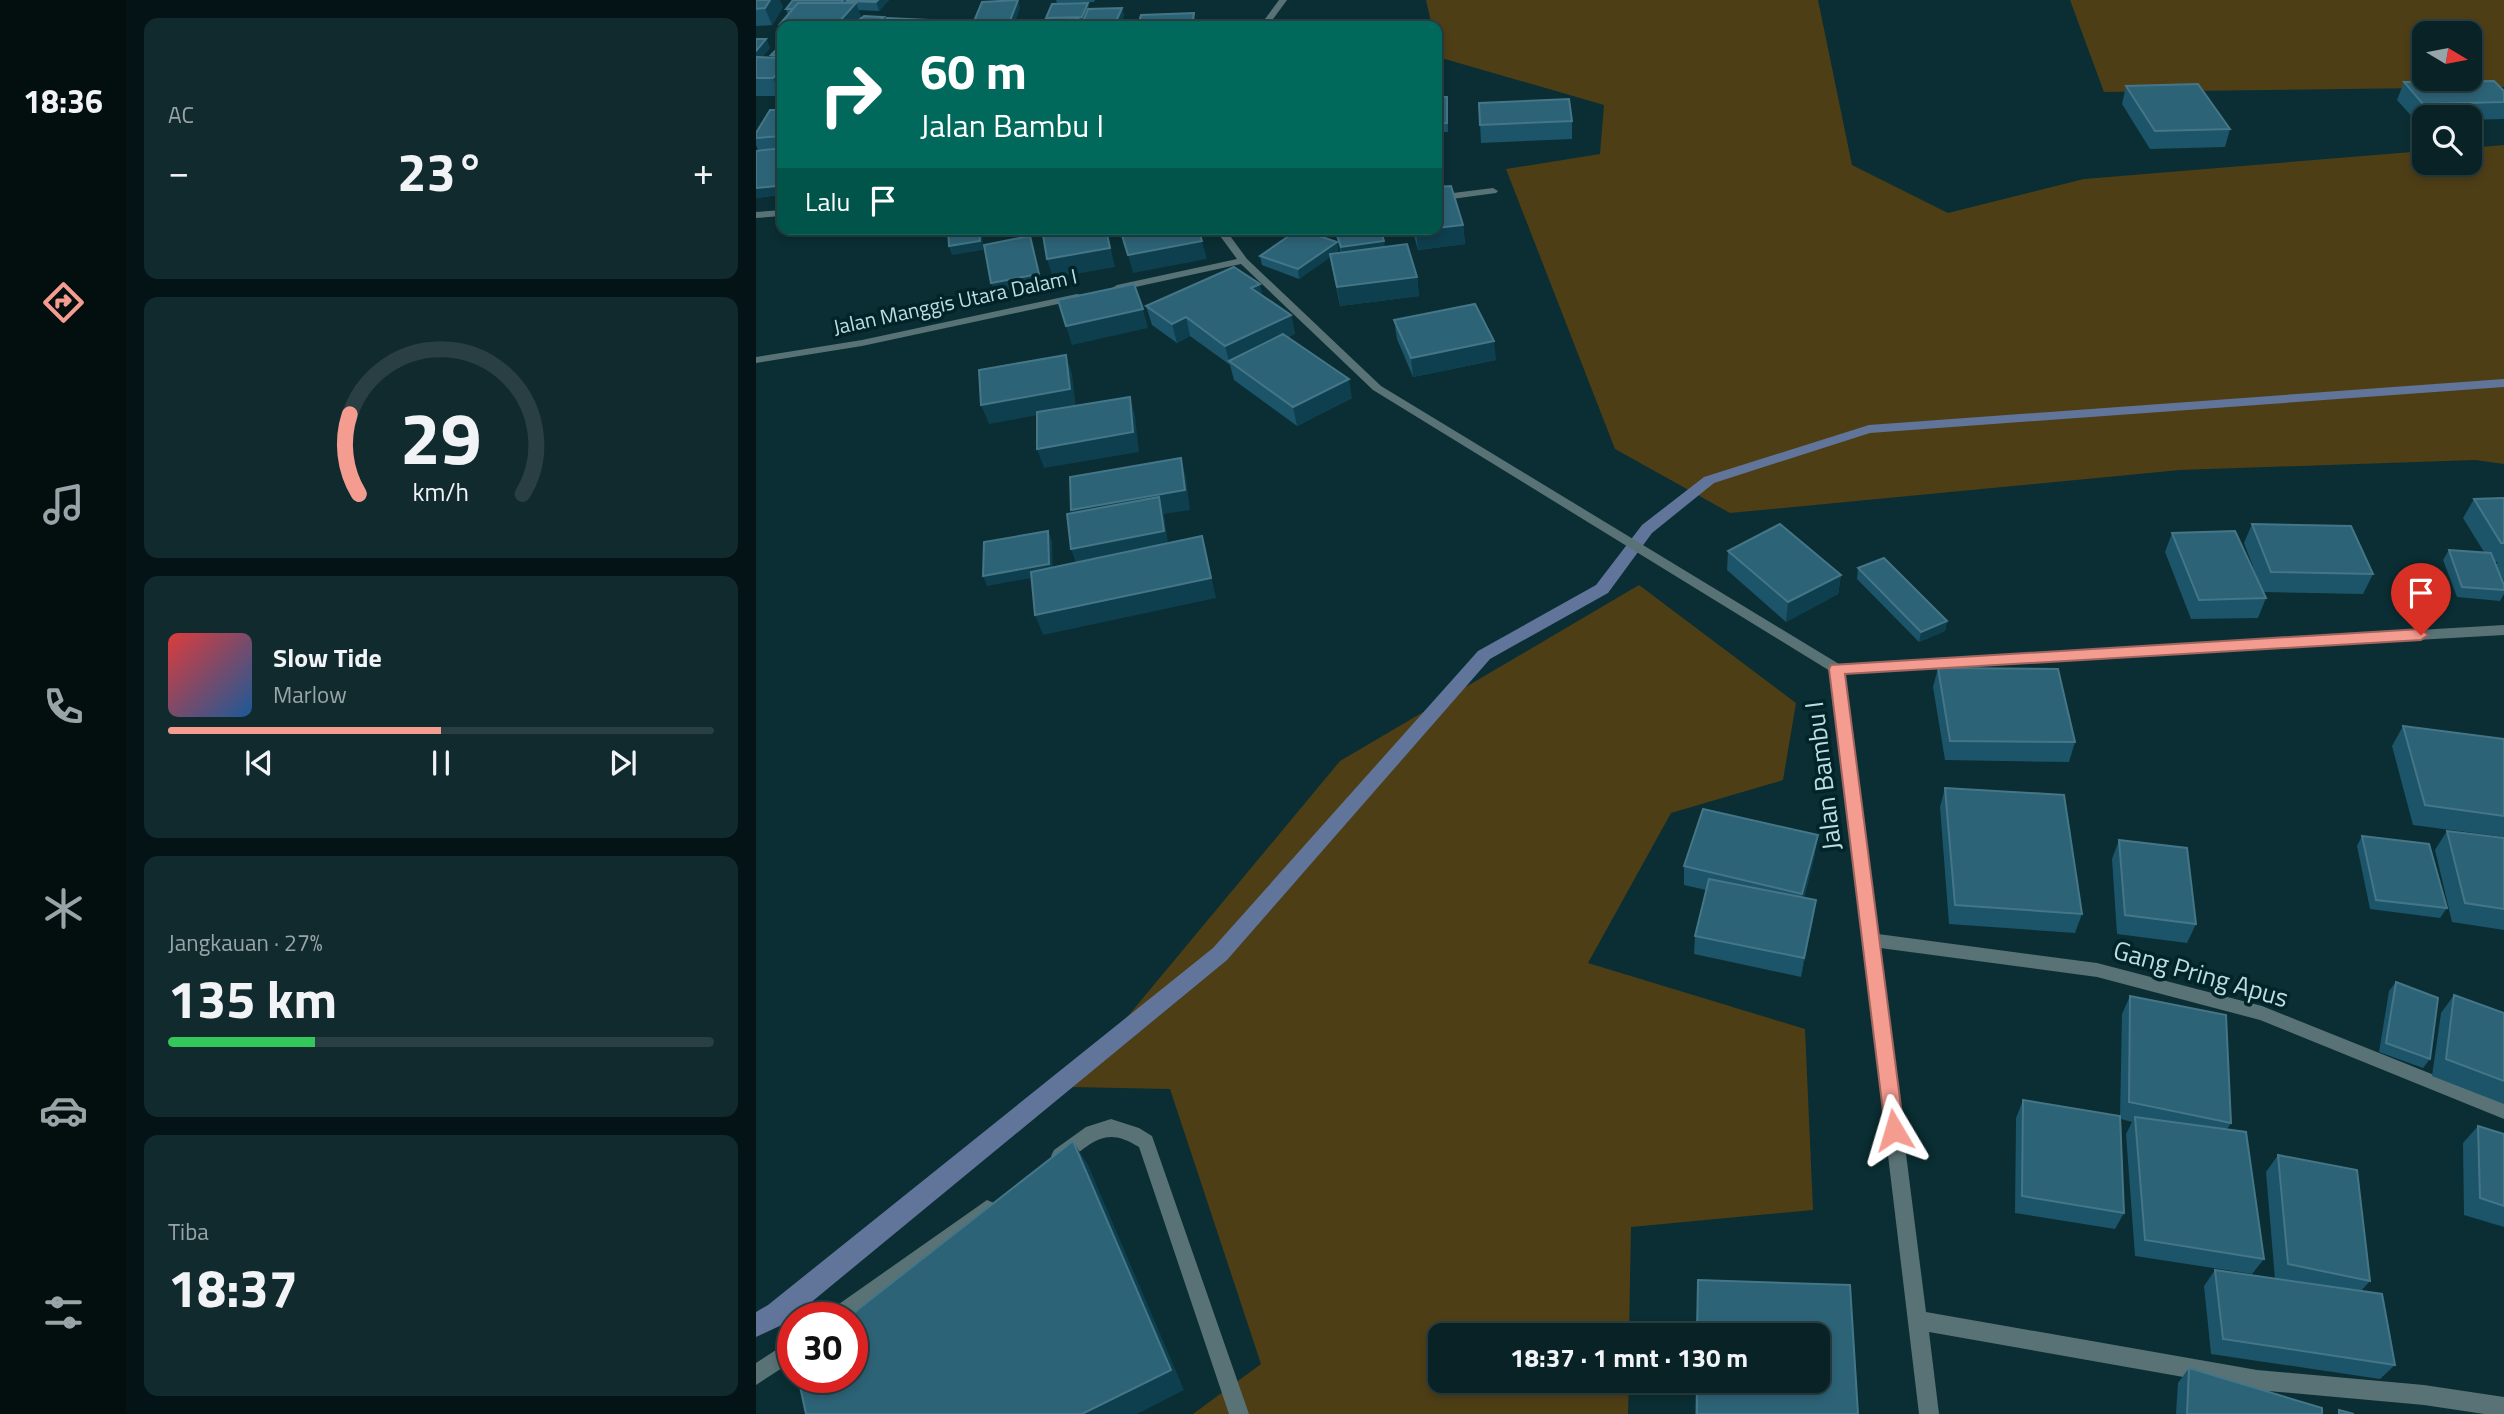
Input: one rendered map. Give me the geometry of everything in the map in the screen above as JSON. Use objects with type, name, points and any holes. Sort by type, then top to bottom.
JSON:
[{"type":"street","points":[[1268,21],[1283,0]]},
{"type":"street","points":[[1442,197],[1493,191]]},
{"type":"street","points":[[756,215],[777,213]]},
{"type":"street","points":[[1224,235],[1243,261],[1377,388],[1657,562],[1837,669]]},
{"type":"street","name":"Jalan Manggis Utara Dalam I","points":[[1107,290],[1243,261]]},
{"type":"street","name":"Jalan Manggis Utara Dalam I","points":[[756,360],[862,343],[1093,293]]},
{"type":"street","name":"Jalan Bambu I","points":[[1929,1414],[1837,669],[2504,630]]},
{"type":"street","name":"Gang Pring Apus","points":[[1870,940],[2097,970],[2262,1013],[2504,1111]]},
{"type":"street","points":[[1041,1169],[1095,1130],[1114,1125],[1127,1129],[1146,1142],[1239,1414]]},
{"type":"street","points":[[858,1302],[999,1201]]},
{"type":"street","points":[[1917,1320],[2257,1380],[2424,1395],[2504,1407]]},
{"type":"street","points":[[756,1375],[777,1360]]},
{"type":"shaded area","points":[[1426,0],[1818,0],[1852,165],[1948,213],[2084,179],[2412,152],[2412,175],[2482,175],[2482,147],[2504,145],[2504,464],[2475,460],[2180,470],[1730,513],[1615,449],[1506,169],[1600,154],[1604,105],[1442,58],[1442,21],[1431,21]]},
{"type":"shaded area","points":[[2070,0],[2504,0],[2504,87],[2482,87],[2482,21],[2412,21],[2412,88],[2104,92]]},
{"type":"shaded area","points":[[1639,585],[1796,703],[1783,780],[1671,813],[1588,963],[1805,1029],[1813,1210],[1631,1227],[1629,1323],[1428,1323],[1428,1393],[1629,1393],[1628,1414],[1193,1414],[1261,1364],[1170,1089],[1069,1087],[1340,761]]},
{"type":"building","points":[[756,0],[770,0],[765,8],[756,9]]},
{"type":"building","points":[[793,0],[843,0],[841,3],[798,3],[793,9],[786,9]]},
{"type":"building","points":[[848,0],[878,0],[846,1]]},
{"type":"building","points":[[1018,0],[1010,21],[974,21],[982,2]]},
{"type":"building","points":[[798,3],[856,3],[840,21],[783,21]]},
{"type":"building","points":[[1088,3],[1082,17],[1046,18],[1052,4]]},
{"type":"building","points":[[1122,8],[1116,21],[1083,21],[1088,9]]},
{"type":"building","points":[[1194,13],[1193,21],[1139,21],[1141,15]]},
{"type":"building","points":[[864,16],[884,17],[879,21],[858,21]]},
{"type":"building","points":[[887,18],[928,20],[927,21],[884,21]]},
{"type":"building","points":[[1078,19],[1077,21],[1046,20]]},
{"type":"building","points":[[756,39],[766,39],[756,51]]},
{"type":"building","points":[[756,57],[777,58],[777,74],[773,78],[756,78]]},
{"type":"building","points":[[2482,81],[2494,81],[2504,91],[2504,102],[2423,104],[2404,82],[2412,82],[2412,91],[2482,91]]},
{"type":"building","points":[[2198,84],[2230,129],[2155,131],[2126,86]]},
{"type":"building","points":[[1442,97],[1447,97],[1447,123],[1442,123]]},
{"type":"building","points":[[1569,99],[1572,121],[1480,125],[1479,103]]},
{"type":"building","points":[[770,110],[777,110],[777,136],[756,138],[756,133]]},
{"type":"building","points":[[777,149],[776,186],[756,188],[756,151]]},
{"type":"building","points":[[1451,186],[1463,225],[1442,227],[1442,187]]},
{"type":"building","points":[[948,235],[980,235],[980,241],[949,246]]},
{"type":"building","points":[[1043,235],[1107,235],[1110,248],[1047,259]]},
{"type":"building","points":[[1122,235],[1200,235],[1202,241],[1128,255]]},
{"type":"building","points":[[1290,235],[1317,235],[1337,242],[1298,269],[1260,256]]},
{"type":"building","points":[[1337,235],[1382,235],[1384,241],[1341,247]]},
{"type":"building","points":[[1030,236],[1039,274],[991,283],[984,245]]},
{"type":"building","points":[[1407,244],[1417,277],[1337,287],[1330,254]]},
{"type":"building","points":[[1234,267],[1260,284],[1251,288],[1291,315],[1225,346],[1186,317],[1172,324],[1146,306]]},
{"type":"building","points":[[1134,284],[1143,309],[1066,326],[1058,300]]},
{"type":"building","points":[[1475,304],[1494,341],[1411,358],[1394,320]]},
{"type":"building","points":[[1283,334],[1349,379],[1293,407],[1229,361]]},
{"type":"building","points":[[1066,355],[1070,389],[981,405],[979,370]]},
{"type":"building","points":[[1130,397],[1133,432],[1037,449],[1037,412]]},
{"type":"building","points":[[1181,458],[1185,490],[1071,510],[1070,477]]},
{"type":"building","points":[[1159,497],[1164,531],[1071,549],[1067,514]]},
{"type":"building","points":[[2504,498],[2504,543],[2501,543],[2474,499]]},
{"type":"building","points":[[1780,524],[1841,575],[1788,602],[1728,551]]},
{"type":"building","points":[[2252,524],[2351,526],[2373,574],[2271,572]]},
{"type":"building","points":[[1048,531],[1049,564],[983,576],[984,542]]},
{"type":"building","points":[[2235,531],[2266,598],[2199,600],[2172,533]]},
{"type":"building","points":[[1202,536],[1211,578],[1035,615],[1031,572]]},
{"type":"building","points":[[2449,550],[2491,553],[2504,590],[2462,587]]},
{"type":"building","points":[[1884,558],[1947,621],[1921,632],[1858,568]]},
{"type":"building","points":[[1938,668],[2058,669],[2075,742],[1950,741]]},
{"type":"building","points":[[2403,726],[2504,739],[2504,816],[2425,805]]},
{"type":"building","points":[[1945,788],[2064,795],[2082,914],[1955,905]]},
{"type":"building","points":[[1703,809],[1818,835],[1802,894],[1684,866]]},
{"type":"building","points":[[2447,831],[2504,838],[2504,909],[2465,903]]},
{"type":"building","points":[[2362,836],[2429,844],[2447,908],[2376,900]]},
{"type":"building","points":[[2119,840],[2187,848],[2196,924],[2125,915]]},
{"type":"building","points":[[1709,879],[1816,900],[1804,958],[1695,936]]},
{"type":"building","points":[[2396,982],[2438,998],[2430,1059],[2386,1043]]},
{"type":"building","points":[[2454,995],[2504,1013],[2504,1081],[2446,1059]]},
{"type":"building","points":[[2130,996],[2226,1015],[2231,1123],[2129,1102]]},
{"type":"building","points":[[2023,1100],[2120,1116],[2124,1213],[2022,1196]]},
{"type":"building","points":[[2135,1117],[2246,1132],[2264,1259],[2145,1240]]},
{"type":"building","points":[[2478,1126],[2504,1134],[2504,1206],[2480,1198]]},
{"type":"building","points":[[1073,1141],[1171,1370],[1082,1414],[806,1414],[801,1393],[868,1393],[867,1302]]},
{"type":"building","points":[[2278,1155],[2357,1170],[2370,1281],[2288,1264]]},
{"type":"building","points":[[2215,1270],[2382,1294],[2395,1365],[2223,1339]]},
{"type":"building","points":[[1698,1280],[1850,1285],[1858,1414],[1697,1414],[1697,1393],[1830,1393],[1830,1323],[1697,1323]]},
{"type":"building","points":[[2189,1368],[2322,1408],[2322,1414],[2187,1414]]},
{"type":"waterway","points":[[756,1325],[777,1314],[1220,954],[1484,655],[1602,589],[1647,529],[1709,480],[1869,429],[2504,383]]},
{"type":"route","points":[[1894,1130],[1837,669],[2421,635]]}]
